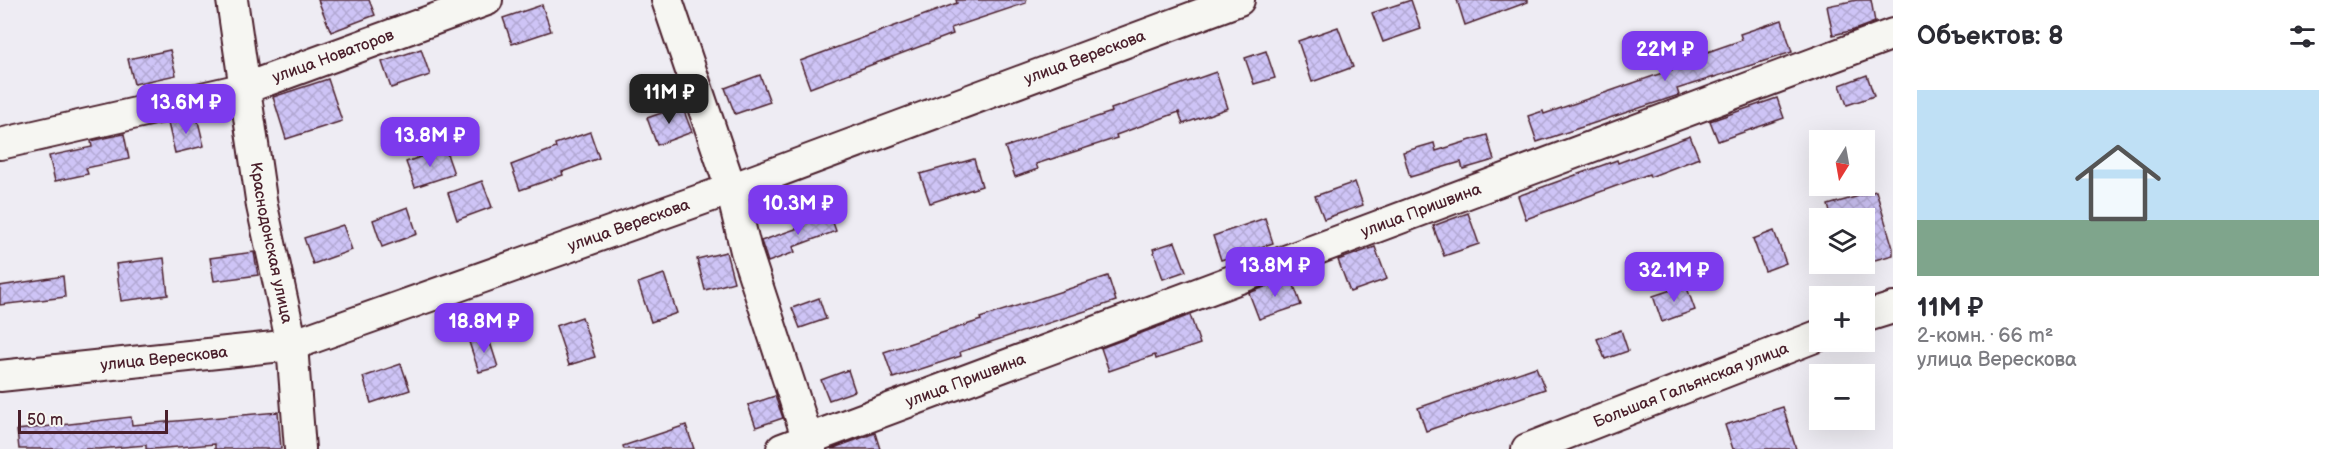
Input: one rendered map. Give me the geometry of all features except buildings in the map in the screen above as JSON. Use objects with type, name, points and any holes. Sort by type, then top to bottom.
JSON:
[{"type":"street","name":"Краснодонская улица","points":[[232,0],[262,207],[292,345],[300,449]]},
{"type":"street","name":"улица Новаторов","points":[[0,144],[246,88],[487,0]]},
{"type":"street","points":[[666,0],[731,189],[800,446]]},
{"type":"street","name":"улица Верескова","points":[[0,376],[292,345],[731,189],[1239,0]]},
{"type":"street","name":"улица Пришвина","points":[[800,446],[1893,34]]},
{"type":"street","points":[[1875,314],[1893,308]]},
{"type":"street","name":"Большая Гальянская улица","points":[[1527,449],[1809,339]]}]
